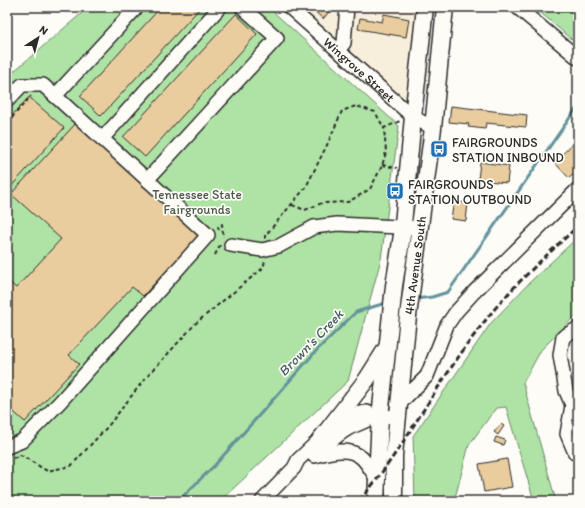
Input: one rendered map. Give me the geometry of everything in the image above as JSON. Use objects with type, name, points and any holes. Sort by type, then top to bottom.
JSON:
[{"type":"main road","name":"4th Avenue South","points":[[376,501],[378,417],[388,346],[394,286],[403,227],[407,119],[425,7]]},
{"type":"main road","name":"4th Avenue South","points":[[394,501],[394,455],[408,316],[433,128],[445,7]]},
{"type":"main road","points":[[320,440],[367,379],[388,346]]},
{"type":"street","points":[[55,96],[137,7]]},
{"type":"street","points":[[102,139],[220,7]]},
{"type":"street","points":[[147,180],[277,38],[242,7]]},
{"type":"street","name":"Wingrove Street","points":[[289,7],[338,50],[407,119],[433,128]]},
{"type":"street","points":[[338,50],[344,43],[347,7]]},
{"type":"street","points":[[517,7],[578,58]]},
{"type":"street","points":[[7,101],[22,85],[43,85],[208,235],[60,402],[10,453]]},
{"type":"street","points":[[294,468],[303,466],[338,435],[349,428],[399,410],[427,376],[447,325],[456,312],[474,292],[578,189]]},
{"type":"street","points":[[231,245],[262,250],[280,246],[314,227],[337,224],[420,228]]},
{"type":"street","points":[[578,328],[563,337],[560,355],[566,391],[575,405],[567,434],[575,453],[578,453]]},
{"type":"street","points":[[262,501],[294,468],[298,460],[340,422],[355,414],[367,412],[378,417]]},
{"type":"street","points":[[314,456],[337,451],[349,451],[362,458],[377,479]]},
{"type":"path","points":[[265,242],[265,236],[306,187],[327,146],[342,111],[356,106],[375,112],[384,128],[386,152],[382,165],[370,189],[348,202],[322,203],[305,210],[292,205]]},
{"type":"path","points":[[384,128],[407,119]]},
{"type":"path","points":[[382,165],[398,168]]},
{"type":"path","points":[[10,453],[21,455],[47,471],[71,466],[109,425],[143,381],[196,323],[263,268],[265,261]]},
{"type":"shaded area","points":[[289,7],[425,7],[413,117]]},
{"type":"green space","name":"Tennessee State Fairgrounds","points":[[89,7],[268,7],[399,126],[381,259],[348,381],[220,501],[7,501],[7,77]]},
{"type":"green space","points":[[534,7],[578,7],[578,45]]},
{"type":"green space","points":[[578,237],[578,313],[541,350],[523,383],[556,501],[534,501],[506,407],[496,408],[469,445],[456,494],[451,501],[415,501],[413,436],[491,323],[531,281]]},
{"type":"building","points":[[161,7],[201,7],[101,116],[80,96]]},
{"type":"building","points":[[310,7],[333,7],[323,19]]},
{"type":"building","points":[[236,14],[257,34],[145,157],[123,137]]},
{"type":"building","points":[[384,14],[409,19],[406,37],[358,29],[360,18],[382,22]]},
{"type":"building","points":[[29,97],[64,128],[7,191],[7,121]]},
{"type":"building","points":[[451,106],[527,115],[526,127],[486,123],[485,129],[468,127],[469,124],[449,122]]},
{"type":"building","points":[[77,122],[200,234],[143,296],[132,287],[69,355],[79,364],[25,422],[7,406],[7,280],[16,288],[61,239],[11,194]]},
{"type":"building","points":[[578,139],[578,171],[569,178],[554,162]]},
{"type":"building","points":[[480,162],[509,166],[507,183],[478,180]]},
{"type":"building","points":[[454,201],[468,203],[466,221],[451,219]]},
{"type":"building","points":[[501,424],[504,426],[498,435],[494,432]]},
{"type":"building","points":[[496,437],[505,440],[503,445],[494,442]]},
{"type":"building","points":[[507,459],[512,487],[484,492],[479,464]]},
{"type":"waterway","name":"Brown's Creek","points":[[415,299],[432,297],[448,292],[578,106]]},
{"type":"waterway","name":"Brown's Creek","points":[[178,501],[215,465],[316,351],[356,312],[388,303]]},
{"type":"railway","points":[[359,501],[384,470],[454,364],[492,312],[544,257],[578,226]]},
{"type":"place","name":"FAIRGROUNDS STATION INBOUND","points":[[439,149]]},
{"type":"place","name":"FAIRGROUNDS STATION OUTBOUND","points":[[395,191]]}]
